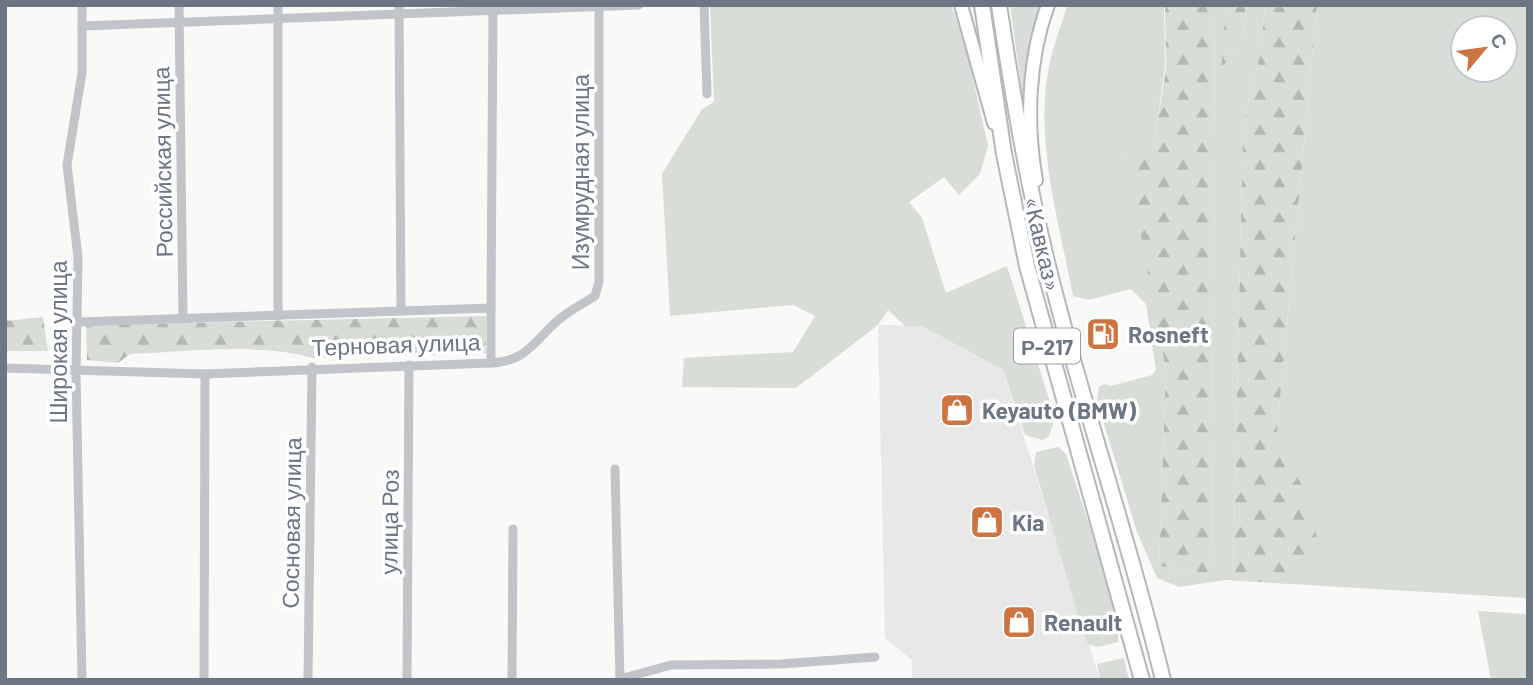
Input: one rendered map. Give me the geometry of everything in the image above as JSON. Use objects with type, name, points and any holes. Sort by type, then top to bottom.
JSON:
[{"type":"highway","name":"«Кавказ»","points":[[982,5],[1004,154],[1045,336],[1145,680]]},
{"type":"highway","name":"«Кавказ»","points":[[999,5],[1015,113],[1046,260],[1144,598],[1162,680]]},
{"type":"highway","points":[[1093,504],[1105,528],[1123,582],[1131,587],[1133,578],[1099,465],[1095,435]]},
{"type":"highway","points":[[1145,680],[1136,636],[1140,627],[1147,630],[1162,680]]},
{"type":"main road","points":[[961,5],[1004,154]]},
{"type":"main road","points":[[969,5],[1004,154]]},
{"type":"main road","points":[[1046,260],[1031,125],[1036,51],[1048,5]]},
{"type":"street","name":"Широкая улица","points":[[82,5],[82,74],[67,165],[78,257],[76,372],[82,680]]},
{"type":"street","name":"Российская улица","points":[[179,5],[183,319]]},
{"type":"street","points":[[278,5],[278,316]]},
{"type":"street","points":[[399,5],[401,312]]},
{"type":"street","points":[[82,26],[399,16],[494,7],[639,5]]},
{"type":"street","points":[[704,5],[707,94]]},
{"type":"street","points":[[491,309],[494,7]]},
{"type":"street","name":"Изумрудная улица","points":[[491,363],[508,362],[525,354],[562,317],[595,296],[599,282],[599,7]]},
{"type":"street","name":"Терновая улица","points":[[5,368],[205,374],[312,367],[491,363],[491,309],[77,322]]},
{"type":"street","name":"улица Роз","points":[[407,680],[409,365]]},
{"type":"street","name":"Сосновая улица","points":[[308,680],[312,367]]},
{"type":"street","points":[[204,680],[205,374]]},
{"type":"street","points":[[615,469],[620,679],[671,665],[781,664],[875,657]]},
{"type":"street","points":[[512,680],[513,529]]},
{"type":"shaded area","points":[[878,325],[922,326],[1003,370],[1100,680],[912,680],[912,660],[885,638]]},
{"type":"green space","points":[[710,5],[951,5],[965,43],[988,146],[980,174],[959,195],[944,177],[909,202],[922,218],[946,293],[1007,266],[1055,418],[1049,436],[1042,440],[1025,435],[1003,370],[922,326],[905,326],[888,310],[878,325],[796,388],[682,387],[684,358],[793,352],[815,316],[793,305],[670,316],[662,174],[702,109],[714,102]]},
{"type":"green space","points":[[1010,5],[1043,5],[1025,114]]},
{"type":"green space","points":[[1067,5],[1164,5],[1165,68],[1153,149],[1126,156],[1135,188],[1166,371],[1159,566],[1211,574],[1215,5],[1226,5],[1222,68],[1244,32],[1246,5],[1265,5],[1261,51],[1243,126],[1233,579],[1276,442],[1317,5],[1528,5],[1528,598],[1225,580],[1179,587],[1157,578],[1137,532],[1097,401],[1099,387],[1152,375],[1156,370],[1146,304],[1131,289],[1089,300],[1073,296],[1046,150],[1044,120],[1052,55]]},
{"type":"green space","points":[[1165,5],[1215,5],[1211,574],[1159,566],[1166,370],[1126,155],[1153,148],[1166,69]]},
{"type":"green space","points":[[1226,5],[1246,5],[1244,32],[1221,70]]},
{"type":"green space","points":[[1265,5],[1317,5],[1276,442],[1311,500],[1317,540],[1292,584],[1233,580],[1243,126],[1261,51]]},
{"type":"green space","points":[[486,316],[486,353],[313,358],[269,350],[222,349],[130,354],[118,363],[87,360],[86,325]]},
{"type":"green space","points":[[43,317],[48,351],[5,351],[5,321]]},
{"type":"green space","points":[[1058,447],[1066,454],[1118,612],[1118,642],[1098,647],[1088,644],[1081,625],[1034,466],[1036,452]]},
{"type":"green space","points":[[1478,611],[1528,614],[1528,680],[1491,680]]},
{"type":"green space","points":[[1124,658],[1129,680],[1100,680],[1097,664]]},
{"type":"place","name":"Rosneft","points":[[1103,334]]},
{"type":"place","name":"Keyauto (BMW)","points":[[957,410]]},
{"type":"place","name":"Kia","points":[[987,522]]},
{"type":"place","name":"Renault","points":[[1019,622]]}]
